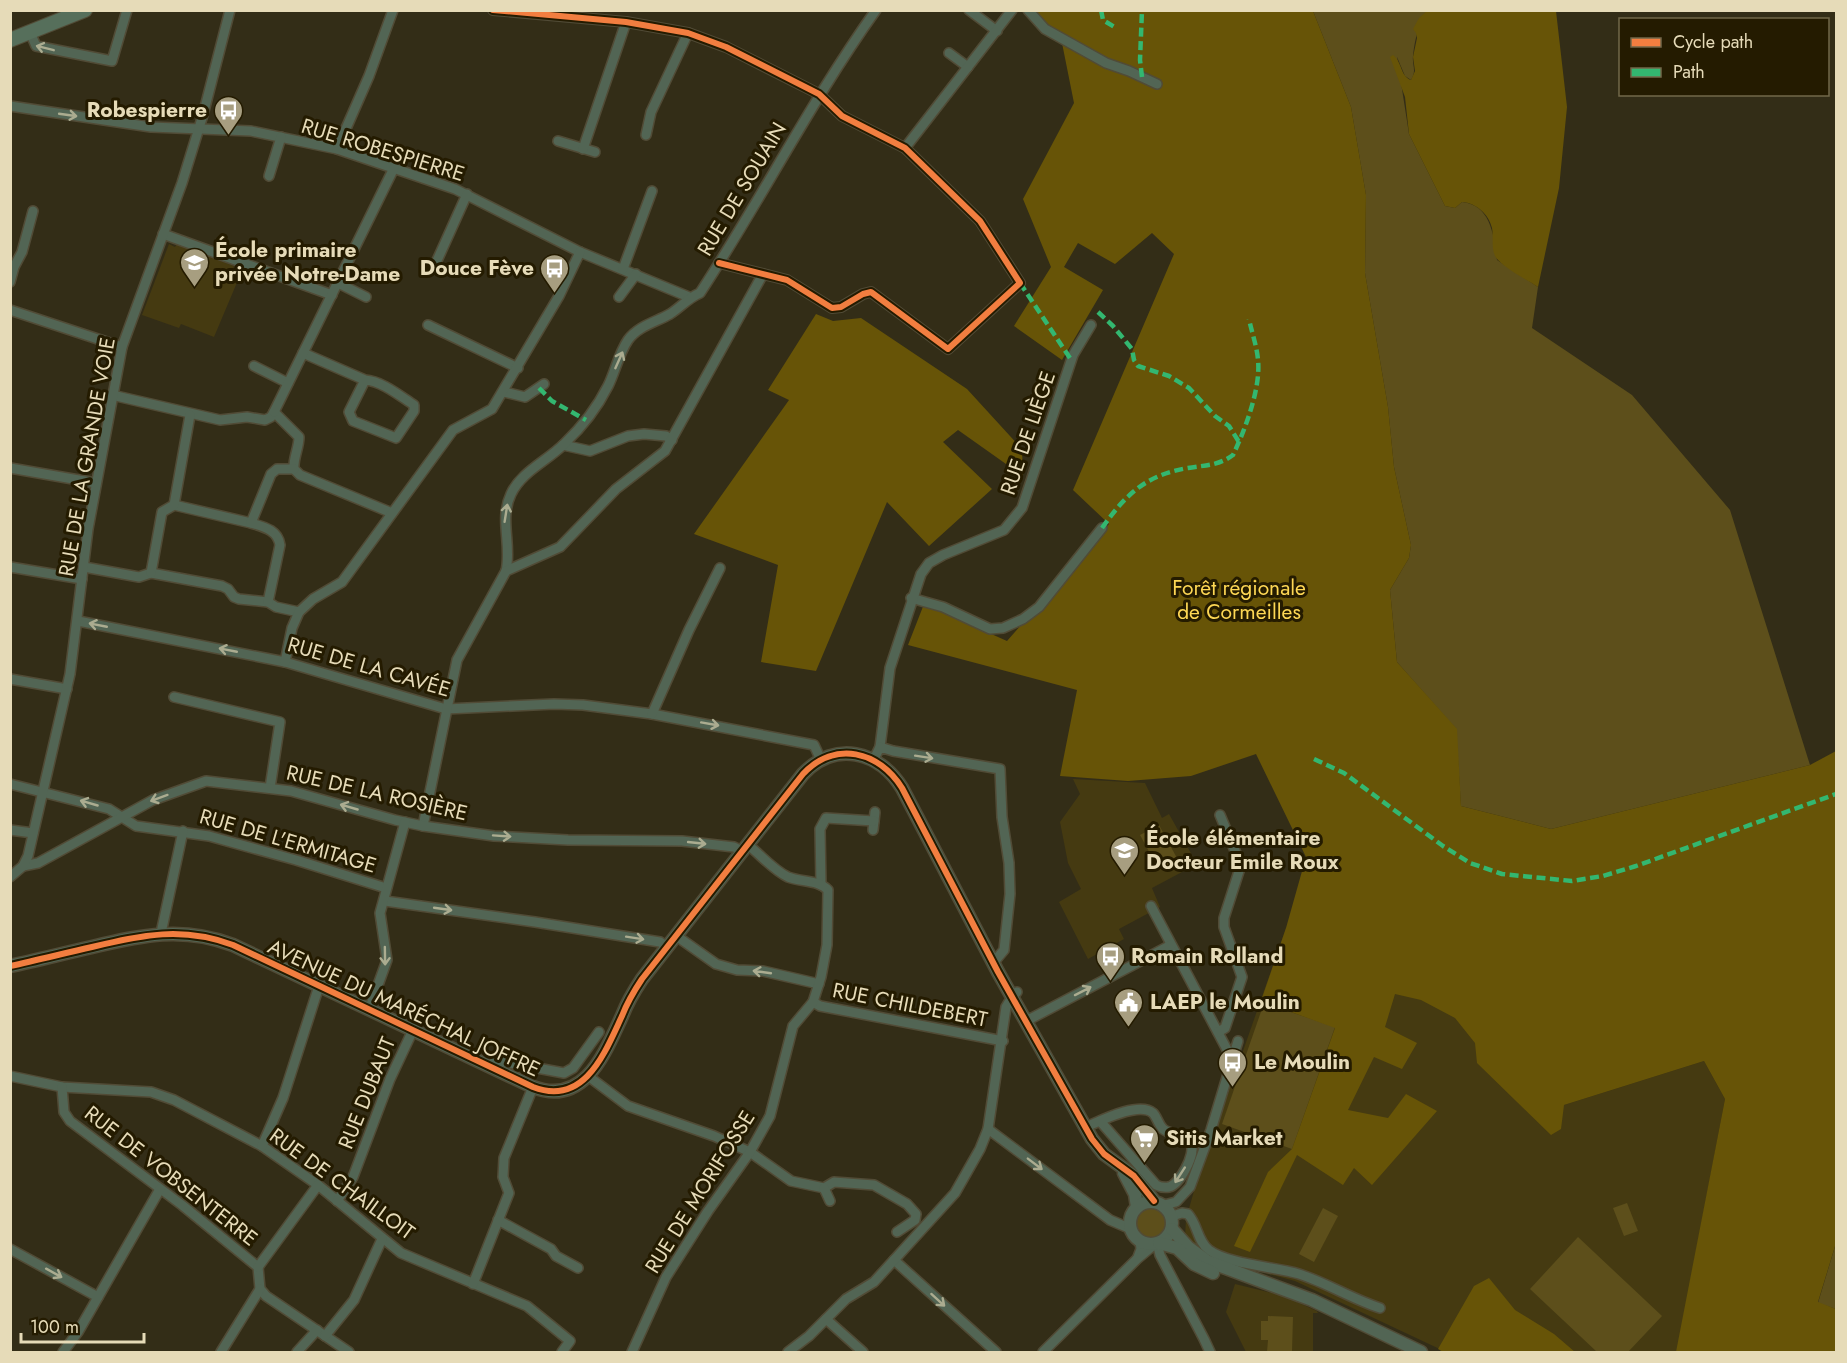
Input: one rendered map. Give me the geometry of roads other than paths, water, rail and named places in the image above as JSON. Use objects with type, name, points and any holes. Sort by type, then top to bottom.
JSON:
[{"type":"main road","points":[[10,40],[85,10]]},
{"type":"street","points":[[30,32],[36,46],[112,61],[127,10]]},
{"type":"street","name":"RUE DE LA GRANDE VOIE","points":[[23,866],[44,792],[67,688],[78,621],[88,529],[122,347],[182,183],[203,115],[230,10]]},
{"type":"street","points":[[337,149],[369,76],[393,10]]},
{"type":"street","points":[[493,10],[528,11],[622,22],[688,33],[726,47],[819,94],[842,116],[905,148],[980,221],[1020,283],[948,349],[871,292],[841,307],[832,308],[787,280],[720,263]]},
{"type":"street","points":[[583,149],[622,22],[622,10]]},
{"type":"street","name":"RUE DE SOUAIN","points":[[506,571],[508,560],[504,516],[510,495],[519,480],[563,445],[590,415],[607,388],[628,341],[639,329],[672,313],[689,297],[700,293],[819,94],[876,10]]},
{"type":"street","points":[[969,10],[997,31]]},
{"type":"street","points":[[905,148],[1012,10]]},
{"type":"street","points":[[1028,10],[1045,29],[1106,63],[1156,84]]},
{"type":"street","points":[[646,135],[651,112],[688,33]]},
{"type":"street","points":[[949,53],[968,67]]},
{"type":"street","name":"RUE ROBESPIERRE","points":[[10,106],[151,127],[251,131],[337,149],[467,194],[580,252],[689,297]]},
{"type":"street","points":[[269,176],[281,137]]},
{"type":"street","points":[[558,141],[595,152]]},
{"type":"street","points":[[112,395],[190,415],[220,420],[247,417],[265,420],[271,417],[394,168]]},
{"type":"street","points":[[623,269],[652,191]]},
{"type":"street","points":[[435,265],[467,194]]},
{"type":"street","points":[[10,282],[14,267],[22,252],[33,211]]},
{"type":"street","points":[[163,234],[332,295]]},
{"type":"street","points":[[285,662],[292,628],[299,612],[314,599],[342,582],[453,430],[492,409],[559,296],[580,252]]},
{"type":"street","points":[[619,297],[636,274]]},
{"type":"street","points":[[423,826],[458,660],[506,571],[560,547],[616,489],[665,451],[763,274]]},
{"type":"street","points":[[338,283],[366,297]]},
{"type":"street","points":[[10,310],[122,347]]},
{"type":"street","points":[[428,325],[518,368]]},
{"type":"street","name":"RUE DE LIÈGE","points":[[880,747],[890,668],[911,598],[921,574],[929,563],[1004,530],[1022,508],[1073,355],[1091,325]]},
{"type":"street","points":[[303,353],[371,381],[414,405],[414,411],[396,438],[353,421],[349,412],[365,380]]},
{"type":"street","points":[[254,366],[288,383]]},
{"type":"street","points":[[504,392],[525,397],[544,384]]},
{"type":"street","points":[[274,412],[299,437],[294,469]]},
{"type":"street","points":[[174,505],[190,415]]},
{"type":"street","points":[[563,445],[590,451],[628,436],[644,434],[666,436],[672,440]]},
{"type":"street","points":[[10,468],[96,483]]},
{"type":"street","points":[[251,523],[271,474],[277,469],[294,469],[300,475],[392,513]]},
{"type":"street","points":[[151,573],[162,512],[174,505],[251,523],[272,531],[279,539],[280,545],[268,602]]},
{"type":"street","points":[[911,598],[943,607],[990,629],[1003,628],[1023,619],[1039,607],[1102,528]]},
{"type":"street","points":[[10,567],[82,579]]},
{"type":"street","points":[[84,567],[139,577],[151,573],[222,585],[239,599],[268,602],[276,607],[299,612]]},
{"type":"street","points":[[652,714],[689,630],[720,568]]},
{"type":"street","name":"RUE DE LA CAVÉE","points":[[78,621],[285,662],[446,709],[569,704],[652,714],[814,745],[821,760]]},
{"type":"street","points":[[10,679],[67,688]]},
{"type":"street","points":[[174,698],[280,722],[270,788]]},
{"type":"street","points":[[995,961],[1004,950],[1010,894],[1009,863],[1002,817],[1000,769],[893,752],[880,747],[874,759],[888,769],[902,788],[985,944],[1086,1128],[1098,1147],[1134,1176],[1172,1216],[1172,1229],[1167,1237],[1158,1246],[1137,1259],[1043,1353]]},
{"type":"street","name":"AVENUE DU MARÉCHAL JOFFRE","points":[[10,966],[130,938],[161,933],[194,934],[221,941],[532,1087],[546,1091],[558,1091],[574,1086],[588,1076],[602,1059],[635,990],[666,946],[803,774],[821,760],[832,756],[849,754],[874,759]]},
{"type":"street","name":"RUE DE LA ROSIÈRE","points":[[23,866],[38,863],[153,800],[206,781],[291,791],[423,826],[494,836],[568,840],[682,841],[744,847]]},
{"type":"street","name":"RUE DE L'ERMITAGE","points":[[10,784],[109,809],[136,826],[209,836],[386,888]]},
{"type":"street","points":[[1218,1032],[1225,1028],[1242,977],[1224,927],[1224,918],[1241,865],[1220,815]]},
{"type":"street","points":[[744,847],[786,876],[821,885],[820,829],[826,818],[874,821]]},
{"type":"street","points":[[369,1010],[387,960],[380,914],[405,822]]},
{"type":"street","points":[[10,830],[33,833]]},
{"type":"street","points":[[161,933],[183,831]]},
{"type":"street","points":[[10,877],[23,866]]},
{"type":"street","name":"RUE DE MORIFOSSE","points":[[632,1353],[666,1277],[708,1211],[750,1152],[770,1116],[793,1026],[813,1002],[819,984],[827,945],[828,916],[828,890],[821,885]]},
{"type":"street","name":"RUE DE L'ERMITAGE","points":[[385,901],[660,942],[666,946]]},
{"type":"street","points":[[1151,906],[1232,1059]]},
{"type":"street","name":"RUE CHILDEBERT","points":[[675,935],[716,964],[737,970],[763,971],[819,984]]},
{"type":"street","points":[[1027,1017],[1171,945]]},
{"type":"street","points":[[788,1353],[846,1299],[874,1282],[955,1192],[980,1149],[988,1129],[1003,1041],[1006,1007],[1011,991],[1005,971],[995,961]]},
{"type":"street","points":[[262,1146],[283,1098],[319,986]]},
{"type":"street","name":"RUE CHILDEBERT","points":[[813,1002],[820,1006],[1003,1041]]},
{"type":"street","name":"RUE DUBAUT","points":[[338,1201],[353,1177],[390,1079],[413,1030]]},
{"type":"street","points":[[491,1068],[494,1062],[499,1060],[564,1073],[573,1068],[599,1032]]},
{"type":"street","points":[[1131,1228],[1131,1215],[1137,1207],[1146,1202],[1176,1202],[1190,1187],[1212,1130],[1238,1041]]},
{"type":"street","name":"RUE DE CHAILLOIT","points":[[10,1076],[62,1087],[151,1092],[163,1096],[262,1146],[318,1185],[400,1253],[527,1306],[570,1341],[562,1353]]},
{"type":"street","points":[[588,1076],[628,1106],[688,1125],[750,1152],[791,1181],[824,1188],[834,1182],[874,1185],[908,1204],[916,1214],[916,1218],[897,1232]]},
{"type":"street","name":"RUE DE VOBSENTERRE","points":[[62,1087],[64,1112],[70,1121],[258,1267],[260,1289]]},
{"type":"street","points":[[473,1284],[509,1193],[502,1177],[504,1158],[532,1087]]},
{"type":"street","points":[[1086,1128],[1100,1121],[1125,1112],[1149,1111],[1154,1114],[1164,1130],[1186,1137],[1192,1146],[1192,1156],[1176,1184],[1171,1187],[1156,1185],[1100,1121]]},
{"type":"street","points":[[988,1129],[1110,1220],[1131,1228],[1140,1241],[1141,1249],[1137,1259]]},
{"type":"street","points":[[1120,1167],[1132,1186],[1137,1207]]},
{"type":"street","points":[[258,1267],[318,1185]]},
{"type":"street","points":[[824,1188],[830,1201]]},
{"type":"street","points":[[63,1353],[78,1332],[160,1189]]},
{"type":"street","points":[[1172,1216],[1188,1214],[1203,1243],[1217,1254],[1298,1274],[1363,1303],[1380,1308]]},
{"type":"street","points":[[498,1220],[578,1268]]},
{"type":"street","points":[[907,1225],[918,1234]]},
{"type":"street","points":[[1172,1229],[1188,1247],[1203,1259],[1330,1308],[1420,1353]]},
{"type":"street","points":[[297,1353],[354,1300],[382,1239]]},
{"type":"street","points":[[1140,1241],[1177,1248],[1194,1264],[1212,1272],[1282,1288]]},
{"type":"street","points":[[1158,1246],[1210,1352]]},
{"type":"street","points":[[10,1249],[98,1297]]},
{"type":"street","points":[[894,1260],[996,1353]]},
{"type":"street","points":[[220,1353],[260,1289],[266,1296],[349,1353]]},
{"type":"street","points":[[826,1320],[863,1353]]},
{"type":"place","name":"Robespierre","points":[[228,136]]},
{"type":"place","name":"École primaire privée Notre-Dame","points":[[194,288]]},
{"type":"place","name":"Douce Fève","points":[[555,294]]},
{"type":"place","name":"École élémentaire Docteur Emile Roux","points":[[1125,876]]},
{"type":"place","name":"Romain Rolland","points":[[1110,982]]},
{"type":"place","name":"LAEP le Moulin","points":[[1129,1028]]},
{"type":"place","name":"Le Moulin","points":[[1233,1088]]},
{"type":"place","name":"Sitis Market","points":[[1145,1164]]},
{"type":"park label","name":"Forêt régionale de Cormeilles","points":[[1239,600]]}]
